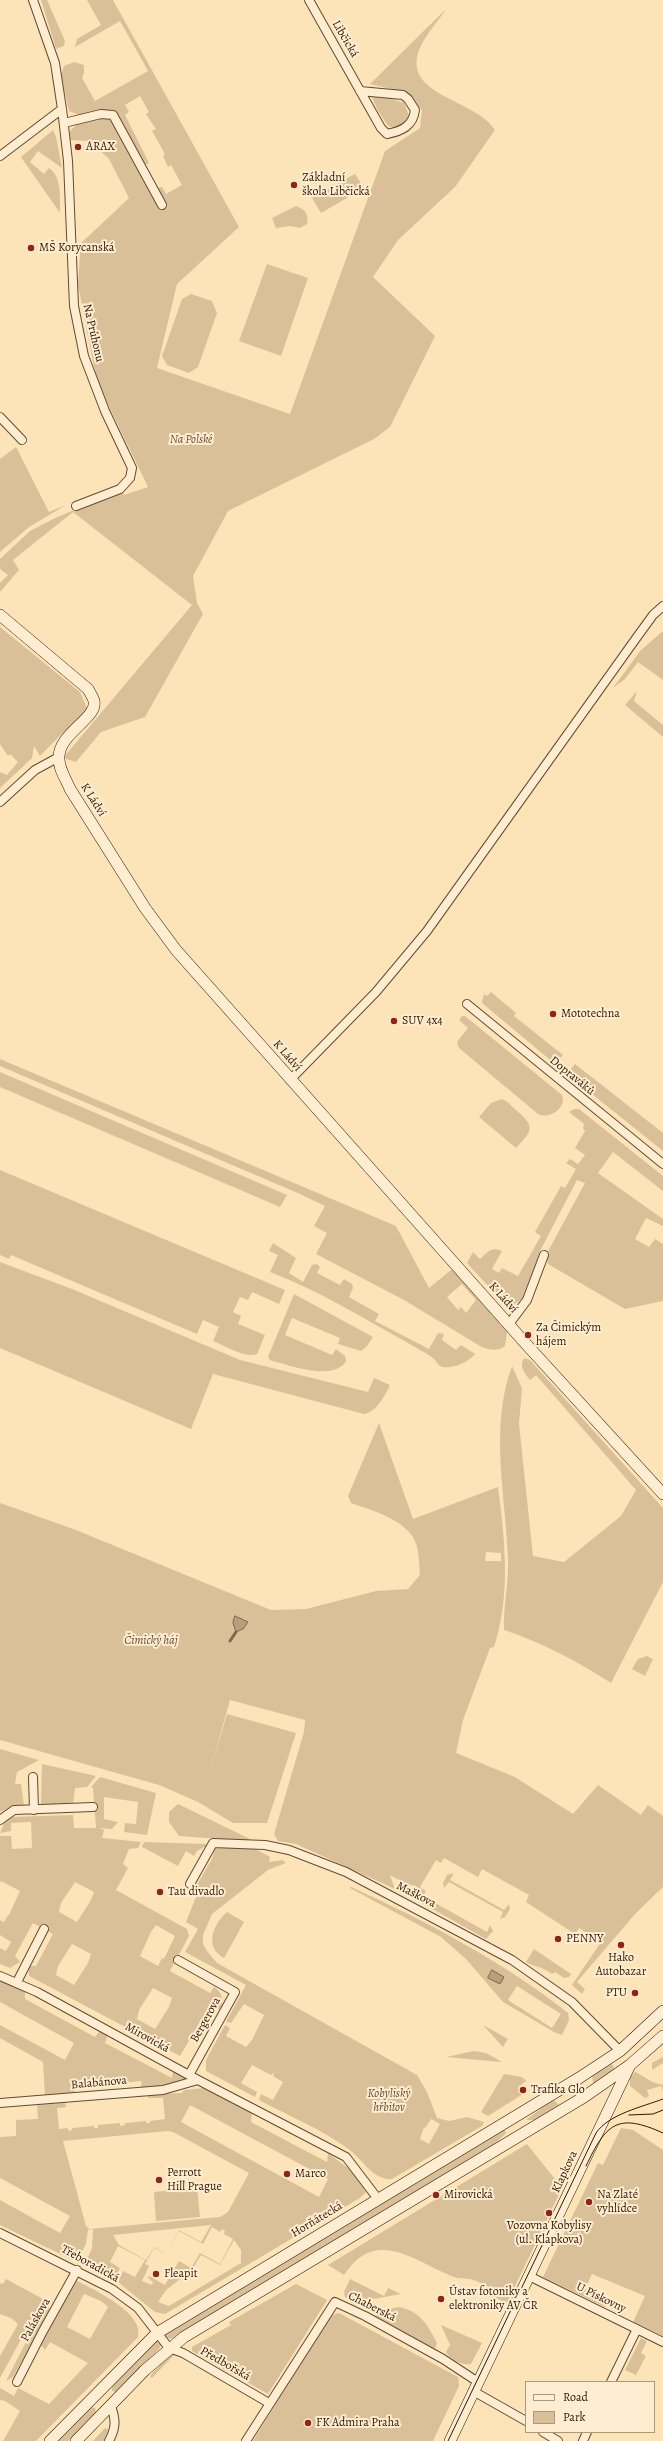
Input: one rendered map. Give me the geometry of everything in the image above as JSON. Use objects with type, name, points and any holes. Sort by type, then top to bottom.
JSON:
[{"type":"street","name":"Na Průhonu","points":[[33,0],[55,63],[64,122],[69,190],[74,306],[84,356],[105,411],[129,461],[132,472],[128,481],[120,489],[76,506]]},
{"type":"street","name":"Libčická","points":[[309,0],[360,91],[381,128],[387,134],[400,131],[412,122],[415,110],[408,98],[403,96],[360,91]]},
{"type":"street","points":[[0,156],[62,109]]},
{"type":"street","points":[[64,122],[101,114],[113,115],[162,205]]},
{"type":"street","points":[[0,417],[22,440]]},
{"type":"street","points":[[290,1080],[376,992],[427,931],[637,637],[653,615],[663,606]]},
{"type":"street","points":[[0,615],[88,689],[94,701],[93,711],[64,739],[58,757],[35,770],[0,802]]},
{"type":"street","name":"K Ládví","points":[[58,757],[61,770],[70,789],[145,908],[176,950],[290,1080],[663,1494]]},
{"type":"street","name":"Dopraváků","points":[[467,1004],[663,1164]]},
{"type":"street","points":[[509,1324],[527,1300],[544,1255]]},
{"type":"street","points":[[33,1777],[34,1810]]},
{"type":"street","points":[[0,1820],[14,1810],[93,1807]]},
{"type":"street","name":"Maškova","points":[[190,1884],[213,1843],[265,1845],[289,1850],[310,1858],[346,1872],[512,1960],[572,2002],[620,2051]]},
{"type":"street","points":[[17,1982],[44,1929]]},
{"type":"street","name":"Bergerova","points":[[178,1960],[235,1992],[189,2075]]},
{"type":"street","name":"Mirovická","points":[[0,1976],[17,1982],[198,2080],[346,2157],[378,2199]]},
{"type":"street","name":"Horňátecká","points":[[50,2441],[157,2333],[579,2078],[620,2051],[663,2011]]},
{"type":"street","points":[[76,2441],[169,2348],[584,2097],[630,2065],[663,2036]]},
{"type":"street","points":[[620,2051],[630,2065]]},
{"type":"street","name":"Klapkova","points":[[450,2441],[630,2065]]},
{"type":"street","name":"Balabánova","points":[[0,2103],[163,2090],[198,2080]]},
{"type":"street","name":"Třeboradická","points":[[0,2233],[112,2288],[138,2308],[169,2348]]},
{"type":"street","name":"Paláskova","points":[[17,2382],[43,2331],[78,2270]]},
{"type":"street","name":"U Pískovny","points":[[529,2276],[663,2342]]},
{"type":"street","name":"Chaberská","points":[[246,2441],[335,2302],[365,2316],[430,2352],[476,2387]]},
{"type":"street","points":[[611,2381],[637,2329]]},
{"type":"street","name":"Předbořská","points":[[169,2348],[183,2354],[269,2403]]},
{"type":"street","points":[[476,2387],[525,2420]]},
{"type":"street","points":[[97,2393],[110,2406],[115,2417],[115,2429],[110,2441]]},
{"type":"street","points":[[545,2433],[558,2441]]},
{"type":"green space","points":[[41,0],[47,0],[65,41],[64,46],[56,49]]},
{"type":"green space","name":"Na Polské","points":[[87,0],[113,0],[239,227],[177,284],[157,368],[290,414],[385,151],[420,128],[422,110],[408,93],[370,84],[446,9],[419,50],[417,65],[421,78],[444,96],[473,111],[486,120],[495,130],[455,187],[398,240],[373,277],[435,336],[390,427],[374,439],[228,511],[193,576],[197,603],[203,614],[145,717],[101,732],[76,762],[63,758],[192,605],[73,512],[13,560],[19,570],[0,592],[0,583],[8,575],[0,569],[0,559],[30,531],[55,518],[122,490],[124,495],[148,487],[97,382],[78,285],[80,255],[78,246],[129,198],[109,159],[90,141],[69,140],[69,132],[78,123],[77,114],[69,111],[61,75],[64,66],[74,62],[84,65],[84,73],[82,78],[95,101],[148,71],[120,21],[75,47],[77,39],[101,25]],"holes":[[[140,96],[149,112],[146,114],[156,129],[152,131],[165,154],[163,156],[168,167],[171,165],[182,185],[166,194],[162,187],[158,188],[145,165],[149,163],[125,115],[129,112],[125,105]]]},
{"type":"green space","points":[[372,97],[389,98],[404,103],[409,115],[404,124],[395,127],[388,126],[377,109]]},
{"type":"green space","points":[[53,130],[56,137],[62,168],[38,151],[30,162],[44,174],[49,168],[56,177],[60,195],[60,213],[21,157]]},
{"type":"green space","points":[[355,174],[364,188],[321,213],[312,198]]},
{"type":"green space","points":[[296,206],[306,212],[307,224],[300,228],[290,226],[276,228],[272,218]]},
{"type":"green space","points":[[267,264],[308,278],[281,356],[239,341]]},
{"type":"green space","points":[[191,294],[212,301],[217,313],[198,367],[189,373],[167,365],[162,356],[182,299]]},
{"type":"green space","points":[[16,447],[49,512],[66,505],[29,527],[0,552],[0,459]]},
{"type":"green space","points":[[0,627],[80,692],[87,708],[40,756],[34,746],[32,758],[0,788],[0,772],[7,775],[18,762],[10,754],[8,756],[0,744]]},
{"type":"green space","points":[[663,631],[663,680],[638,662],[625,679],[613,688],[641,650]]},
{"type":"green space","points":[[637,691],[634,701],[663,725],[663,737],[625,705]]},
{"type":"green space","points":[[491,992],[516,1013],[514,1016],[563,1055],[555,1064],[482,1003],[484,994],[487,996]]},
{"type":"green space","points":[[462,1016],[465,1016],[562,1095],[563,1100],[560,1108],[552,1114],[538,1114],[459,1048],[457,1042],[468,1028],[459,1020]]},
{"type":"green space","points":[[0,1059],[396,1226],[429,1288],[452,1269],[507,1332],[505,1346],[493,1350],[480,1346],[404,1300],[316,1254],[327,1233],[314,1226],[325,1206],[0,1066]],"holes":[[[462,1284],[476,1300],[466,1313],[461,1307],[458,1310],[447,1297]]]},
{"type":"green space","points":[[575,1064],[663,1133],[663,1151],[567,1074]]},
{"type":"green space","points":[[0,1072],[287,1195],[280,1207],[0,1087]]},
{"type":"green space","points":[[502,1099],[523,1116],[529,1125],[530,1129],[526,1137],[516,1148],[479,1117],[491,1103]]},
{"type":"green space","points":[[574,1109],[579,1109],[663,1176],[663,1191],[613,1152],[598,1173],[663,1219],[663,1226],[646,1218],[635,1239],[649,1247],[655,1239],[663,1244],[663,1301],[625,1309],[548,1264],[546,1255],[585,1183],[577,1180],[540,1251],[524,1298],[508,1308],[467,1263],[473,1252],[480,1259],[490,1250],[495,1249],[502,1251],[492,1269],[499,1273],[502,1268],[518,1276],[541,1236],[535,1232],[561,1186],[565,1188],[576,1169],[566,1163],[570,1159],[578,1164],[585,1155],[575,1148],[585,1131],[583,1128],[584,1124],[569,1112]]},
{"type":"green space","points":[[0,1170],[285,1290],[279,1304],[252,1292],[248,1300],[240,1297],[233,1312],[241,1316],[238,1324],[265,1335],[257,1354],[247,1355],[213,1341],[219,1327],[203,1320],[197,1334],[11,1255],[9,1259],[0,1255]]},
{"type":"green space","points":[[273,1243],[296,1258],[289,1273],[303,1282],[312,1265],[317,1264],[320,1267],[317,1273],[340,1285],[344,1279],[352,1284],[353,1288],[349,1297],[379,1314],[375,1321],[429,1349],[438,1333],[444,1334],[442,1340],[456,1350],[461,1345],[475,1354],[469,1360],[456,1366],[440,1366],[428,1355],[357,1314],[305,1287],[270,1272],[278,1255],[269,1251]]},
{"type":"green space","points":[[0,1262],[72,1289],[240,1360],[368,1392],[374,1378],[390,1385],[377,1407],[369,1413],[364,1414],[213,1374],[191,1429],[0,1348]]},
{"type":"green space","points":[[294,1294],[373,1337],[367,1346],[361,1351],[338,1344],[340,1338],[292,1318],[285,1335],[332,1355],[336,1349],[345,1356],[346,1361],[340,1367],[332,1370],[321,1371],[299,1368],[270,1360],[268,1357]]},
{"type":"green space","points":[[524,1358],[530,1360],[663,1508],[663,1582],[611,1683],[559,1653],[504,1630],[508,1560],[502,1487],[500,1438],[501,1414],[505,1390],[512,1366],[522,1388],[519,1424],[533,1556],[564,1562],[621,1516],[636,1490],[536,1375],[530,1380],[522,1367]]},
{"type":"green space","name":"Čimický háj","points":[[379,1423],[413,1519],[498,1487],[503,1527],[505,1568],[503,1608],[494,1647],[490,1648],[463,1720],[456,1753],[515,1777],[573,1814],[598,1785],[641,1815],[648,1805],[663,1816],[663,1887],[635,1914],[577,1982],[585,1989],[582,1994],[572,1985],[601,1942],[579,1928],[575,1934],[526,1902],[529,1895],[482,1869],[478,1877],[444,1858],[441,1863],[436,1860],[420,1887],[426,1891],[423,1896],[487,1932],[490,1925],[493,1931],[486,1939],[422,1903],[416,1895],[416,1886],[406,1884],[390,1875],[395,1889],[296,1844],[278,1841],[274,1834],[304,1732],[305,1720],[230,1700],[210,1771],[227,1714],[296,1733],[267,1823],[233,1823],[198,1802],[159,1785],[0,1740],[0,1503],[76,1530],[271,1610],[306,1609],[376,1591],[408,1589],[420,1575],[419,1557],[415,1541],[410,1533],[396,1521],[387,1516],[351,1503],[348,1496]],"holes":[[[486,1552],[501,1553],[501,1561],[485,1561]],[[235,1616],[247,1622],[243,1629],[236,1631]]]},
{"type":"green space","points":[[647,1656],[653,1659],[645,1676],[632,1669],[638,1659]]},
{"type":"green space","points":[[0,1749],[39,1760],[17,1772],[15,1784],[21,1784],[24,1806],[10,1807],[0,1812]]},
{"type":"green space","points":[[42,1764],[96,1776],[87,1787],[75,1788],[73,1804],[41,1805]]},
{"type":"green space","points":[[100,1777],[156,1793],[147,1835],[124,1832],[125,1823],[136,1824],[138,1802],[104,1797],[104,1819],[118,1822],[112,1829],[99,1828],[104,1830],[102,1838],[141,1842],[138,1848],[129,1849],[123,1864],[128,1868],[116,1890],[187,1929],[189,1936],[170,1971],[210,1993],[214,1987],[221,1994],[222,2007],[220,2010],[210,2005],[180,2056],[29,1976],[28,1966],[36,1966],[53,1934],[33,1923],[15,1956],[20,1962],[10,1968],[0,1964],[0,1948],[6,1951],[11,1942],[0,1935],[0,1920],[4,1922],[9,1915],[20,1891],[1,1881],[0,1883],[0,1836],[11,1836],[12,1849],[32,1848],[31,1822],[11,1823],[11,1831],[0,1833],[5,1821],[11,1817],[73,1815],[74,1828],[96,1828],[93,1788],[91,1787]],"holes":[[[75,1882],[94,1892],[91,1900],[77,1922],[59,1912],[61,1903]],[[156,1925],[175,1936],[164,1959],[162,1958],[158,1966],[140,1956],[151,1932]],[[72,1944],[91,1954],[88,1963],[74,1985],[56,1975],[58,1966]],[[153,1988],[172,1998],[169,2007],[155,2029],[137,2019],[139,2010]]]},
{"type":"green space","points":[[178,1804],[250,1839],[248,1841],[179,1836],[169,1822],[169,1812]]},
{"type":"green space","points":[[144,1842],[206,1844],[206,1846],[197,1851],[194,1856],[186,1851],[178,1866],[142,1847]]},
{"type":"green space","name":"Kobyliský hřbitov","points":[[216,1846],[252,1847],[270,1857],[269,1862],[282,1860],[286,1863],[268,1870],[212,1914],[203,1935],[203,1944],[217,1963],[417,2075],[427,2092],[437,2118],[449,2121],[467,2117],[484,2122],[482,2126],[392,2179],[386,2179],[370,2170],[341,2143],[259,2100],[261,2094],[273,2100],[283,2082],[273,2076],[275,2072],[271,2075],[252,2065],[241,2083],[257,2092],[255,2097],[206,2071],[206,2060],[225,2025],[230,2028],[226,2036],[246,2047],[252,2040],[264,2015],[244,2004],[231,2023],[226,2022],[246,1985],[185,1952],[198,1929],[186,1922],[198,1892],[195,1888],[212,1859]],"holes":[[[431,2119],[440,2124],[429,2144],[420,2139],[424,2127],[425,2128]]]},
{"type":"green space","points":[[454,1873],[450,1880],[504,1910],[509,1904],[510,1909],[505,1917],[500,1919],[503,1912],[449,1882],[444,1888],[443,1883],[447,1875]]},
{"type":"green space","points":[[351,1887],[436,1928],[491,1960],[543,1994],[568,2013],[569,2020],[562,2035],[554,2032],[503,2002],[466,1959],[441,1937],[350,1888]],"holes":[[[517,1986],[561,2014],[552,2028],[508,2000]]]},
{"type":"green space","points":[[227,1912],[244,1922],[224,1958],[214,1948],[212,1942],[218,1922]]},
{"type":"green space","points":[[534,1949],[571,1974],[569,1977],[564,1978],[555,1972],[552,1974],[526,1962]]},
{"type":"green space","points":[[0,1980],[25,1990],[25,1999],[95,2037],[101,2030],[108,2034],[105,2043],[172,2078],[173,2069],[188,2078],[188,2083],[140,2089],[142,2081],[76,2087],[74,2095],[45,2097],[43,2062],[0,2038],[0,2025],[65,2060],[74,2043],[0,2002]]},
{"type":"green space","points":[[483,2025],[508,2039],[503,2047]]},
{"type":"green space","points":[[474,2051],[486,2053],[502,2062],[446,2057]]},
{"type":"green space","points":[[663,2057],[663,2063],[652,2070],[652,2063]]},
{"type":"green space","points":[[611,2064],[614,2066],[613,2072],[596,2083],[593,2083],[592,2076]]},
{"type":"green space","points":[[635,2072],[651,2081],[663,2085],[663,2091],[661,2086],[647,2090],[649,2096],[645,2098],[630,2086],[630,2077]]},
{"type":"green space","points":[[504,2074],[522,2077],[526,2081],[518,2087],[523,2094],[488,2116],[481,2112]]},
{"type":"green space","points":[[205,2088],[252,2112],[251,2122],[327,2162],[328,2153],[353,2172],[366,2192],[360,2198],[165,2314],[155,2312],[118,2282],[123,2271],[135,2277],[145,2260],[118,2246],[110,2262],[120,2268],[114,2280],[85,2264],[92,2248],[93,2229],[88,2230],[86,2244],[79,2258],[73,2260],[0,2225],[0,2200],[60,2233],[70,2216],[0,2178],[0,2137],[16,2136],[16,2120],[38,2119],[37,2103],[65,2102],[66,2107],[57,2108],[59,2129],[68,2128],[68,2131],[72,2130],[72,2128],[94,2126],[94,2128],[98,2128],[98,2125],[120,2123],[120,2126],[125,2125],[125,2123],[146,2121],[146,2123],[150,2123],[150,2121],[165,2119],[163,2098],[148,2098],[148,2094],[182,2093],[184,2090]],"holes":[[[190,2105],[328,2179],[319,2197],[181,2122]],[[168,2131],[173,2132],[249,2173],[228,2212],[220,2217],[89,2229],[86,2226],[63,2141]],[[211,2225],[201,2242],[179,2230],[166,2254],[154,2247],[146,2260],[119,2245],[113,2235]],[[212,2227],[220,2232],[222,2229],[225,2231],[224,2234],[233,2239],[220,2264],[200,2253],[191,2268],[179,2261],[165,2285],[149,2276],[148,2278],[153,2282],[152,2285],[142,2281],[149,2266],[145,2264],[154,2248],[166,2254],[179,2231],[203,2244]],[[234,2240],[241,2250],[241,2263],[169,2306],[158,2302],[166,2290],[192,2270],[201,2255],[220,2265]]]},
{"type":"green space","points":[[553,2099],[559,2105],[534,2120],[526,2120]]},
{"type":"green space","points":[[621,2128],[633,2130],[663,2150],[663,2336],[633,2322],[645,2296],[592,2274],[585,2289],[608,2302],[605,2307],[543,2277],[598,2163],[603,2165]]},
{"type":"green space","points":[[504,2129],[506,2133],[495,2144],[171,2339],[165,2337],[165,2333]]},
{"type":"green space","points":[[527,2144],[562,2188],[507,2303],[491,2296],[494,2290],[478,2282],[469,2279],[456,2278],[410,2256],[396,2252],[382,2250],[369,2252],[356,2260],[344,2275],[328,2265]]},
{"type":"green space","points":[[197,2188],[200,2217],[156,2221],[154,2192]]},
{"type":"green space","points":[[6,2279],[43,2299],[0,2378],[0,2356],[18,2324],[11,2318],[0,2314],[0,2283],[3,2284]]},
{"type":"green space","points":[[350,2279],[384,2296],[388,2288],[401,2294],[368,2300],[365,2309],[345,2297],[344,2292]]},
{"type":"green space","points":[[75,2280],[116,2303],[134,2319],[138,2328],[138,2337],[36,2441],[3,2441],[20,2411],[5,2401],[0,2400],[0,2388],[14,2396],[18,2388],[49,2404],[88,2363],[50,2342],[45,2350],[41,2345]],"holes":[[[84,2294],[101,2301],[108,2307],[90,2339],[67,2327]]]},
{"type":"green space","points":[[296,2284],[327,2300],[268,2394],[192,2351],[192,2347],[231,2325],[229,2322]]},
{"type":"green space","points":[[47,2301],[50,2311],[13,2377],[6,2381]]},
{"type":"green space","points":[[398,2307],[412,2311],[422,2319],[437,2343],[435,2349],[376,2316],[379,2311]]},
{"type":"green space","points":[[339,2313],[458,2377],[459,2386],[433,2441],[253,2441],[329,2318]]},
{"type":"green space","points":[[441,2325],[482,2343],[471,2364],[460,2363],[448,2355],[446,2352],[450,2345]]},
{"type":"green space","points":[[641,2338],[647,2341],[641,2353],[646,2356],[636,2375],[625,2370]]},
{"type":"green space","points":[[156,2340],[161,2345],[159,2349],[117,2392],[112,2391],[112,2386]]},
{"type":"green space","points":[[171,2353],[176,2353],[152,2378],[150,2376]]},
{"type":"green space","points":[[91,2407],[95,2408],[96,2412],[68,2441],[56,2441]]},
{"type":"green space","points":[[105,2428],[109,2430],[104,2441],[93,2441]]},
{"type":"shaded area","points":[[235,1616],[248,1622],[243,1629],[236,1632],[233,1623]]},
{"type":"shaded area","points":[[492,1970],[504,1977],[500,1984],[488,1978]]},
{"type":"waterway","points":[[230,1641],[236,1632]]},
{"type":"tram line","points":[[448,2441],[596,2133],[602,2126],[617,2116],[663,2099]]},
{"type":"tram line","points":[[629,2115],[653,2114],[663,2110]]},
{"type":"tram line","points":[[586,2166],[600,2140],[615,2126],[624,2123],[634,2123],[663,2133]]},
{"type":"place","name":"ARAX","points":[[78,147]]},
{"type":"place","name":"Základní škola Libčická","points":[[294,185]]},
{"type":"place","name":"MŠ Korycanská","points":[[31,248]]},
{"type":"place","name":"Mototechna","points":[[553,1014]]},
{"type":"place","name":"SUV 4x4","points":[[394,1021]]},
{"type":"place","name":"Za Čimickým hájem","points":[[528,1335]]},
{"type":"place","name":"Tau divadlo","points":[[160,1892]]},
{"type":"place","name":"PENNY","points":[[558,1939]]},
{"type":"place","name":"Hako Autobazar","points":[[621,1945]]},
{"type":"place","name":"PTU","points":[[635,1993]]},
{"type":"place","name":"Trafika Glo","points":[[523,2090]]},
{"type":"place","name":"Marco","points":[[287,2174]]},
{"type":"place","name":"Perrott Hill Prague","points":[[159,2180]]},
{"type":"place","name":"Mirovická","points":[[436,2195]]},
{"type":"place","name":"Na Zlaté vyhlídce","points":[[589,2202]]},
{"type":"place","name":"Vozovna Kobylisy (ul. Klapkova)","points":[[549,2213]]},
{"type":"place","name":"Fleapit","points":[[156,2274]]},
{"type":"place","name":"Ústav fotoniky a elektroniky AV ČR","points":[[441,2299]]},
{"type":"place","name":"FK Admira Praha","points":[[308,2423]]}]
